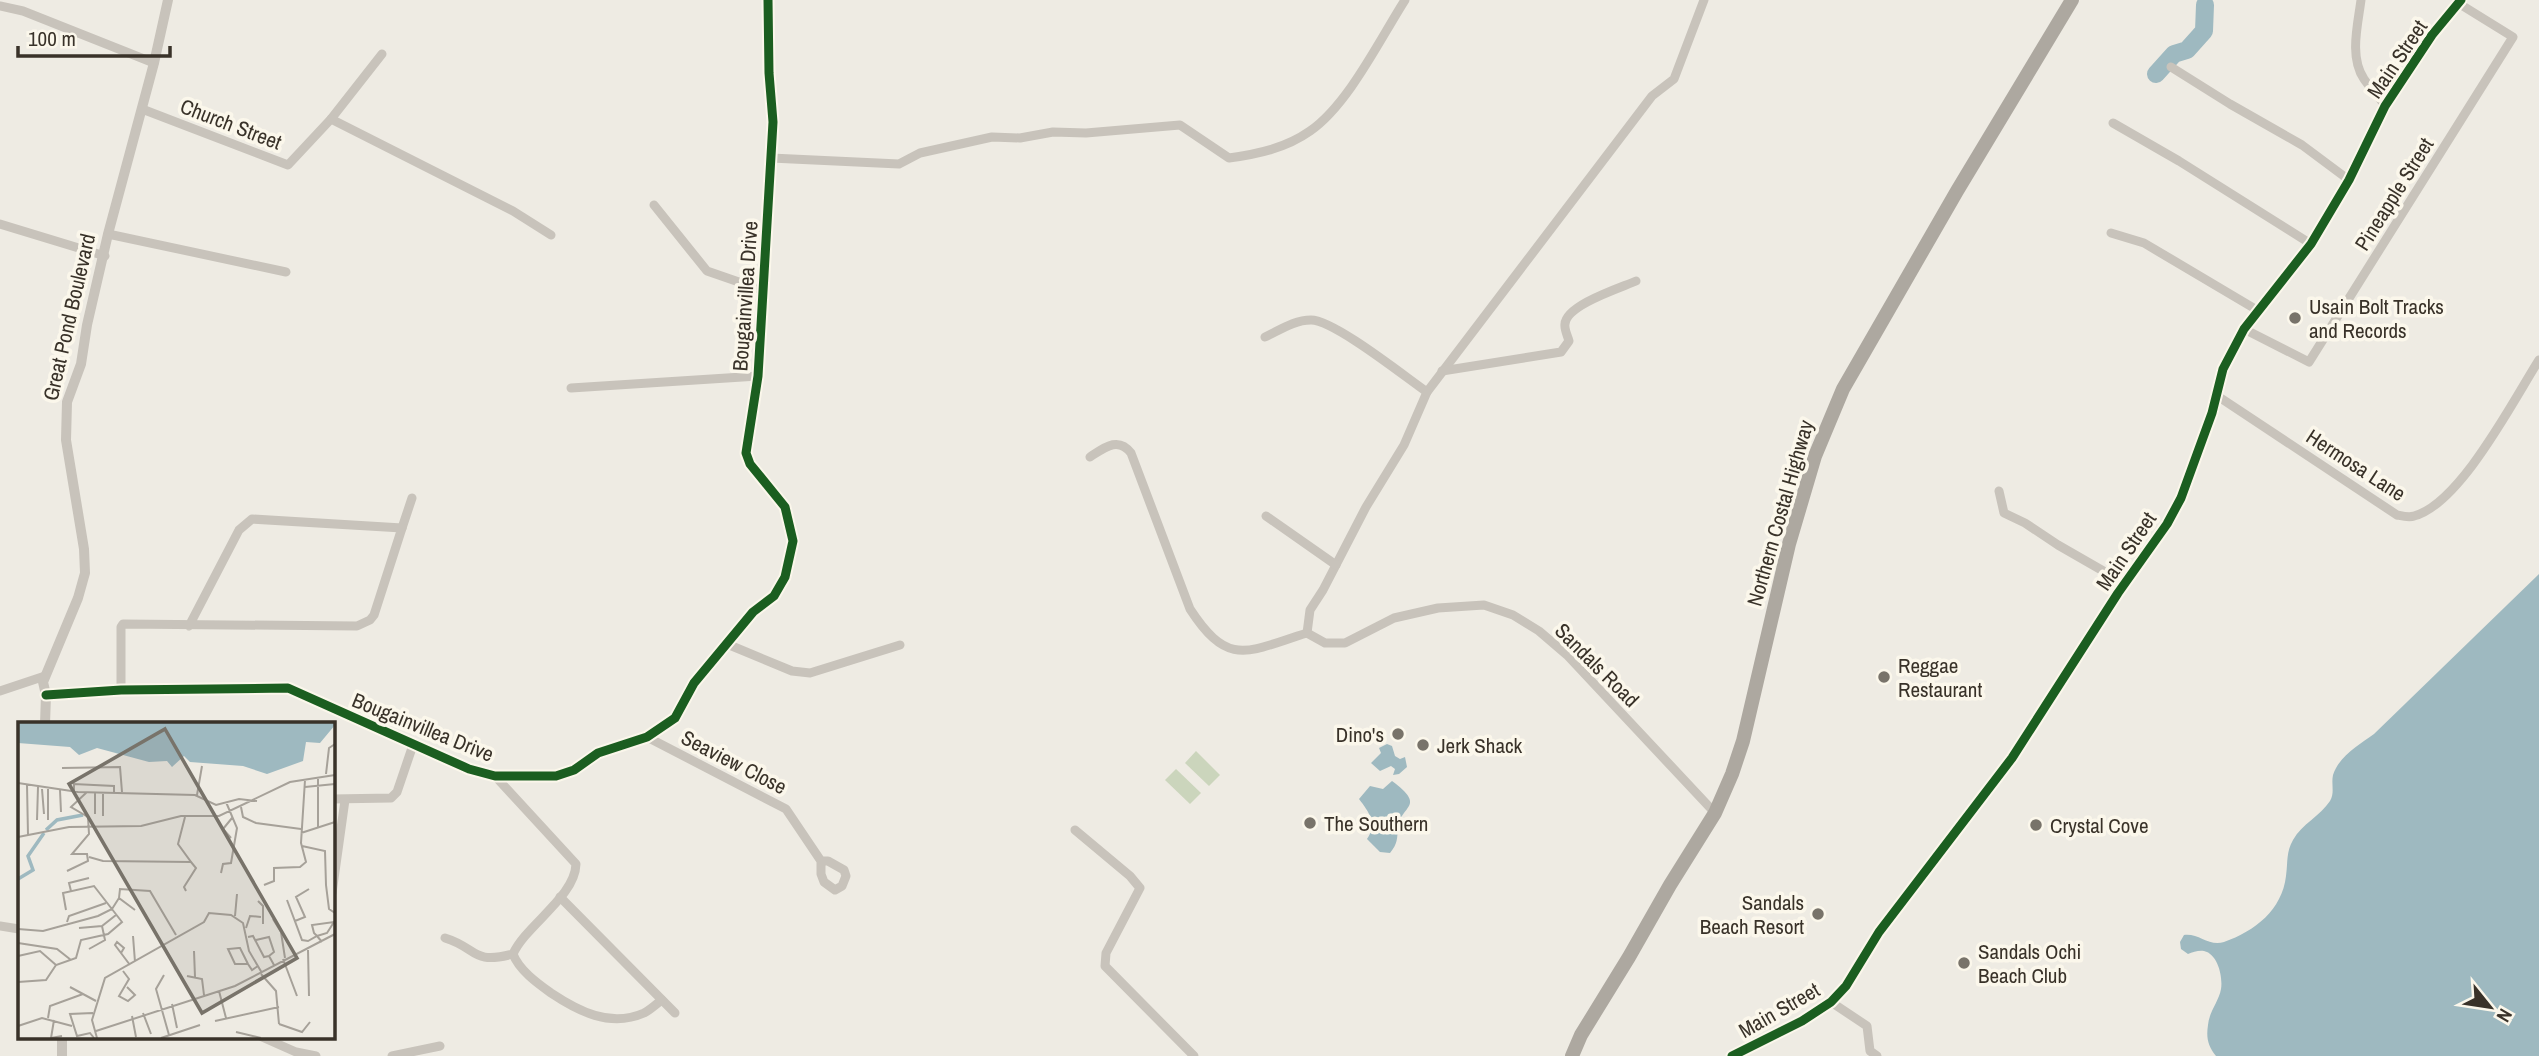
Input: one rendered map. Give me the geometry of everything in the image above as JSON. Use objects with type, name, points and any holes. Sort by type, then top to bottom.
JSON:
[{"type":"main road","name":"Northern Costal Highway","points":[[1572,1056],[1581,1035],[1715,813],[1732,774],[1743,741],[1789,544],[1827,423],[1843,389],[2072,0]]},
{"type":"street","name":"Great Pond Boulevard","points":[[45,722],[45,676],[84,578],[84,549],[68,455],[68,402],[81,364],[108,234],[168,0]]},
{"type":"street","name":"Bougainvillea Drive","points":[[46,695],[121,690],[288,688],[469,769],[495,776],[556,776],[574,770],[598,753],[647,737],[675,718],[694,683],[753,612],[774,596],[785,577],[793,541],[785,507],[750,464],[746,453],[758,376],[773,122],[768,0]]},
{"type":"street","points":[[771,158],[899,164],[920,153],[992,137],[1020,138],[1053,132],[1086,134],[1180,125],[1229,158],[1263,153],[1311,130],[1336,105],[1405,0]]},
{"type":"street","points":[[1090,457],[1116,443],[1131,453],[1190,609],[1204,630],[1228,650],[1247,651],[1307,633],[1310,610],[1366,507],[1404,446],[1427,392],[1652,96],[1674,79],[1704,0]]},
{"type":"street","points":[[2361,0],[2356,44],[2359,67],[2363,78],[2385,106]]},
{"type":"street","name":"Main Street","points":[[1732,1056],[1787,1030],[1831,1002],[1861,965],[1879,932],[2012,758],[2181,498],[2212,413],[2223,369],[2244,330],[2311,244],[2349,180],[2385,106],[2432,35],[2459,1]]},
{"type":"street","name":"Pineapple Street","points":[[2244,330],[2309,362],[2513,37],[2459,1]]},
{"type":"street","points":[[0,6],[23,11],[154,63]]},
{"type":"street","points":[[382,54],[331,119],[513,211],[551,235]]},
{"type":"street","points":[[2171,67],[2302,145],[2349,180]]},
{"type":"street","name":"Church Street","points":[[142,109],[288,165],[331,119]]},
{"type":"street","points":[[2113,123],[2179,160],[2311,244]]},
{"type":"street","points":[[654,205],[707,271],[762,290]]},
{"type":"street","points":[[0,224],[105,256]]},
{"type":"street","points":[[2111,233],[2144,243],[2257,310]]},
{"type":"street","points":[[108,234],[286,272]]},
{"type":"street","points":[[1442,371],[1561,352],[1569,341],[1564,324],[1569,314],[1580,306],[1636,281]]},
{"type":"street","points":[[1265,337],[1297,321],[1314,319],[1338,330],[1427,392]]},
{"type":"street","name":"Hermosa Lane","points":[[2216,396],[2397,516],[2412,517],[2436,506],[2465,478],[2539,360]]},
{"type":"street","points":[[571,388],[758,376]]},
{"type":"street","points":[[1999,491],[2004,513],[2105,572],[2118,593]]},
{"type":"street","points":[[121,690],[121,627],[124,624],[363,624],[374,615],[412,498]]},
{"type":"street","points":[[1266,516],[1336,565]]},
{"type":"street","points":[[189,626],[239,530],[252,519],[402,528]]},
{"type":"street","name":"Sandals Road","points":[[1307,633],[1325,643],[1345,643],[1394,618],[1438,608],[1484,605],[1513,615],[1539,631],[1567,655],[1715,813]]},
{"type":"street","points":[[727,644],[792,671],[810,673],[900,645]]},
{"type":"street","points":[[0,691],[45,676]]},
{"type":"street","name":"Seaview Close","points":[[647,737],[786,809],[821,861]]},
{"type":"street","points":[[334,799],[391,798],[397,792],[413,745]]},
{"type":"street","points":[[445,938],[477,956],[493,959],[513,954],[560,897],[576,871],[573,858],[495,776]]},
{"type":"street","points":[[334,879],[345,800]]},
{"type":"street","points":[[1075,830],[1130,876],[1140,888],[1105,953],[1105,966],[1194,1056]]},
{"type":"street","points":[[560,897],[675,1013]]},
{"type":"street","points":[[0,926],[18,929]]},
{"type":"street","points":[[513,954],[534,982],[576,1010],[598,1017],[621,1018],[644,1013],[662,1000]]},
{"type":"street","points":[[1831,1002],[1867,1026],[1870,1051],[1877,1056]]},
{"type":"street","points":[[61,1056],[62,1038]]},
{"type":"street","points":[[264,1038],[296,1052],[316,1056]]},
{"type":"street","points":[[392,1056],[440,1046]]},
{"type":"green space","points":[[1196,751],[1220,775],[1209,786],[1185,763]]},
{"type":"green space","points":[[1176,769],[1201,793],[1190,804],[1165,780]]},
{"type":"water","points":[[2539,574],[2539,1056],[2216,1056],[2208,1042],[2207,1030],[2221,989],[2220,972],[2209,953],[2200,951],[2188,954],[2181,949],[2180,942],[2184,935],[2214,943],[2224,942],[2246,932],[2265,918],[2279,899],[2283,888],[2291,844],[2301,829],[2330,801],[2333,775],[2340,762],[2374,734]]},
{"type":"water","points":[[1387,744],[1392,746],[1395,756],[1400,759],[1405,757],[1407,767],[1399,774],[1393,775],[1395,769],[1391,766],[1380,771],[1371,763],[1381,753],[1379,748]]},
{"type":"water","points":[[1392,781],[1410,801],[1400,820],[1396,844],[1390,853],[1380,852],[1367,839],[1372,823],[1369,813],[1359,799],[1370,786],[1383,789]]},
{"type":"waterway","points":[[2156,74],[2174,54],[2187,50],[2204,31],[2205,5]]},
{"type":"cycle path","points":[[46,695],[121,690],[288,688],[469,769],[495,776],[556,776],[574,770],[598,753],[647,737],[675,718],[694,683],[753,612],[774,596],[785,577],[793,541],[785,507],[750,464],[746,453],[758,376],[773,122],[768,0]]},
{"type":"cycle path","points":[[1732,1056],[1802,1021],[1831,1002],[1846,986],[1879,932],[2012,758],[2118,593],[2167,524],[2181,498],[2212,413],[2223,369],[2244,329],[2311,244],[2349,180],[2385,106],[2432,35],[2461,0]]},
{"type":"place","name":"Usain Bolt Tracks and Records","points":[[2295,318]]},
{"type":"place","name":"Reggae Restaurant","points":[[1884,677]]},
{"type":"place","name":"Dino's","points":[[1398,734]]},
{"type":"place","name":"Jerk Shack","points":[[1423,745]]},
{"type":"place","name":"The Southern","points":[[1310,823]]},
{"type":"place","name":"Crystal Cove","points":[[2036,825]]},
{"type":"place","name":"Sandals Beach Resort","points":[[1818,914]]},
{"type":"place","name":"Sandals Ochi Beach Club","points":[[1964,963]]}]
